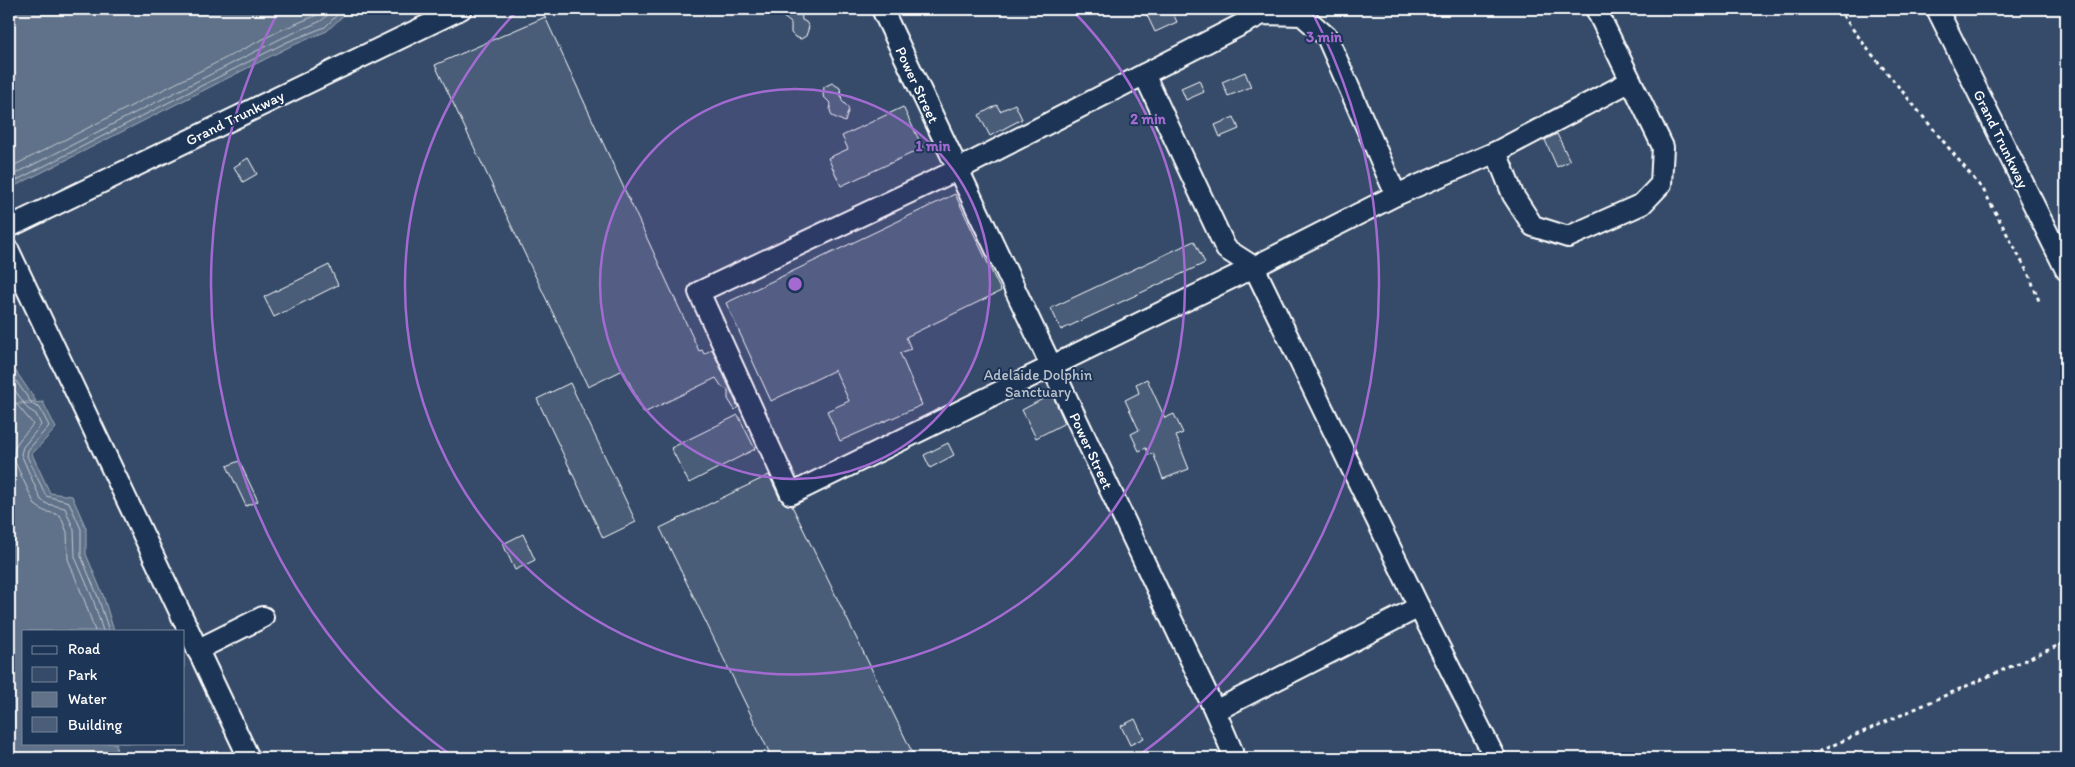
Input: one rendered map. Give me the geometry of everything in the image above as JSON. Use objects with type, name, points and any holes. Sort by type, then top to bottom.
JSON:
[{"type":"lane","name":"Grand Trunkway","points":[[9,227],[461,9]]},
{"type":"lane","name":"Power Street","points":[[882,9],[1215,711],[1232,751],[1232,758]]},
{"type":"lane","points":[[1496,152],[1512,195],[1533,226],[1568,237],[1642,204],[1661,184],[1663,148],[1596,9]]},
{"type":"lane","name":"Grand Trunkway","points":[[1937,9],[2066,270]]},
{"type":"lane","points":[[1396,195],[1328,37],[1302,16],[1262,14],[957,170],[699,292],[791,494],[1396,195],[1496,152],[1631,81]]},
{"type":"lane","points":[[1144,74],[1226,249],[1254,266],[1419,607],[1495,758]]},
{"type":"lane","points":[[9,251],[249,758]]},
{"type":"lane","points":[[1215,711],[1419,607]]},
{"type":"lane","points":[[197,650],[264,617]]},
{"type":"path","points":[[1838,9],[1866,47],[1984,191],[2030,277],[2039,301]]},
{"type":"path","points":[[1804,758],[2066,642]]},
{"type":"green space","name":"Adelaide Dolphin Sanctuary","points":[[9,9],[2066,9],[2066,758],[9,758]]},
{"type":"water","points":[[9,9],[350,9],[327,31],[289,47],[9,189]]},
{"type":"water","points":[[9,361],[36,401],[9,404]]},
{"type":"water","points":[[43,402],[56,428],[32,454],[50,493],[72,496],[86,528],[86,554],[103,595],[114,630],[22,630],[22,744],[116,744],[117,758],[9,758],[9,405]]},
{"type":"building","points":[[773,9],[801,9],[802,20],[809,27],[806,36],[801,39],[795,37],[791,33],[791,23]]},
{"type":"building","points":[[1144,9],[1171,9],[1177,22],[1155,32]]},
{"type":"building","points":[[545,17],[699,351],[702,350],[704,354],[712,349],[738,407],[735,410],[728,399],[728,390],[722,387],[716,378],[644,413],[623,370],[588,387],[435,65]]},
{"type":"building","points":[[1245,72],[1251,87],[1228,96],[1222,82]]},
{"type":"building","points":[[1199,80],[1204,92],[1186,100],[1181,88]]},
{"type":"building","points":[[832,83],[840,88],[842,101],[849,108],[845,122],[832,116],[831,104],[823,96],[824,87]]},
{"type":"building","points":[[1015,104],[1022,119],[990,136],[979,115],[997,105],[1000,111]]},
{"type":"building","points":[[903,107],[923,148],[841,186],[828,158],[848,149],[842,136]]},
{"type":"building","points":[[1234,117],[1239,129],[1220,137],[1215,125]]},
{"type":"building","points":[[1557,134],[1570,161],[1557,167],[1545,140]]},
{"type":"building","points":[[248,158],[257,174],[243,182],[234,167]]},
{"type":"building","points":[[955,194],[1001,291],[906,337],[911,349],[900,353],[922,405],[840,441],[827,411],[849,401],[835,370],[771,401],[726,303]]},
{"type":"building","points":[[1194,241],[1205,263],[1061,330],[1051,308]]},
{"type":"building","points":[[329,265],[338,285],[274,317],[264,297]]},
{"type":"building","points":[[1147,379],[1165,418],[1174,414],[1183,433],[1176,436],[1189,469],[1163,479],[1153,453],[1149,455],[1146,448],[1139,451],[1131,434],[1139,430],[1125,400],[1139,393],[1136,384]]},
{"type":"building","points":[[570,383],[636,522],[603,538],[537,399]]},
{"type":"building","points":[[1052,394],[1065,423],[1036,438],[1022,410]]},
{"type":"building","points":[[738,415],[755,449],[689,483],[671,448]]},
{"type":"building","points":[[948,443],[954,455],[930,468],[924,455]]},
{"type":"building","points":[[239,461],[258,501],[246,506],[227,466]]},
{"type":"building","points":[[769,475],[780,499],[785,504],[792,506],[915,758],[772,758],[660,528]]},
{"type":"building","points":[[523,534],[535,560],[515,570],[503,544]]},
{"type":"building","points":[[1135,719],[1144,738],[1130,745],[1121,726]]}]
